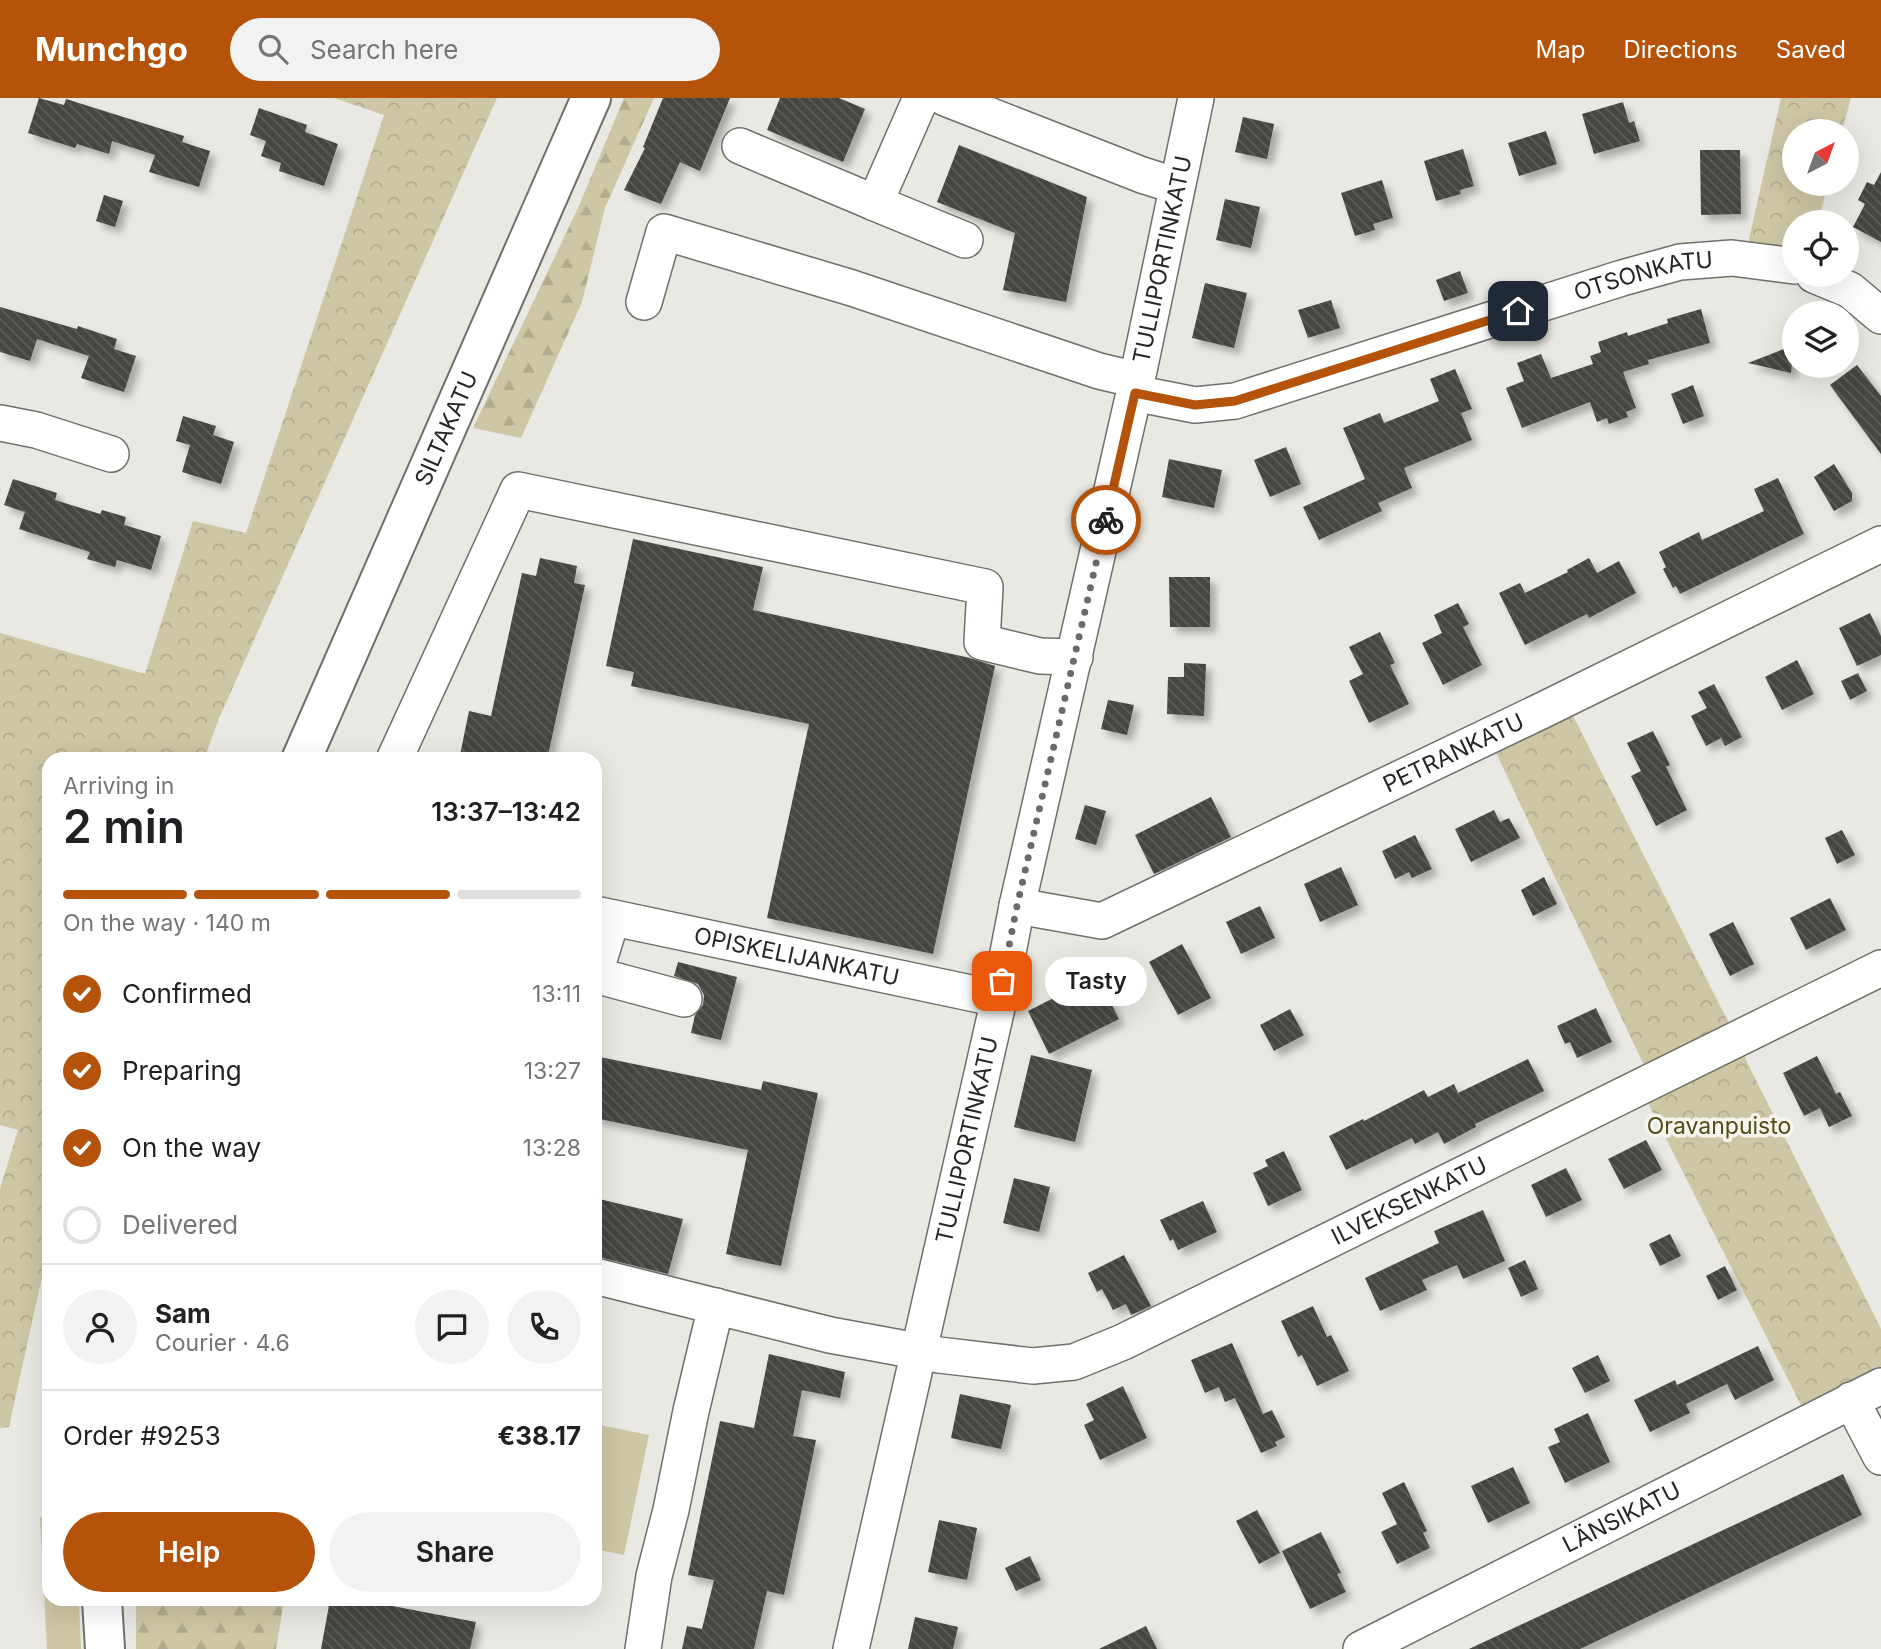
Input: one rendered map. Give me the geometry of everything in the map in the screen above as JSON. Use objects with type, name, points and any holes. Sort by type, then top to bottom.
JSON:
[{"type":"main road","name":"SILTAKATU","points":[[305,752],[592,98]]},
{"type":"main road","points":[[102,1606],[105,1649]]},
{"type":"street","points":[[876,203],[921,98]]},
{"type":"street","points":[[945,98],[1142,175],[1177,186]]},
{"type":"street","name":"TULLIPORTINKATU","points":[[851,1649],[1136,386],[1196,98]]},
{"type":"street","points":[[740,146],[965,240]]},
{"type":"street","name":"OTSONKATU","points":[[644,302],[664,232],[852,288],[1195,405],[1235,401],[1680,262],[1732,258],[1782,264]]},
{"type":"street","points":[[1843,287],[1881,316]]},
{"type":"street","points":[[0,423],[36,430],[111,454]]},
{"type":"street","points":[[398,752],[518,490],[985,587],[982,642],[1040,656],[1075,657]]},
{"type":"street","name":"PETRANKATU","points":[[1017,906],[1102,921],[1539,712],[1881,544]]},
{"type":"street","name":"OPISKELIJANKATU","points":[[604,916],[999,999]]},
{"type":"street","name":"ILVEKSENKATU","points":[[602,1278],[831,1335],[920,1351],[1034,1366],[1074,1362],[1123,1342],[1881,968]]},
{"type":"street","points":[[602,976],[684,999]]},
{"type":"street","points":[[643,1649],[654,1576],[716,1306]]},
{"type":"street","points":[[1866,1393],[1881,1457]]},
{"type":"street","name":"LÄNSIKATU","points":[[1361,1649],[1866,1393]]},
{"type":"green space","points":[[334,98],[497,98],[220,716],[207,752],[42,752],[42,1277],[9,1427],[0,1428],[0,1189],[18,1130],[0,1125],[0,633],[145,674],[193,521],[246,533],[384,115]]},
{"type":"green space","points":[[624,98],[654,98],[605,208],[582,302],[521,438],[473,428],[578,208]]},
{"type":"green space","points":[[1781,98],[1851,98],[1845,119],[1782,119],[1782,196],[1825,196],[1821,210],[1782,210],[1782,258],[1746,252]]},
{"type":"green space","name":"Oravanpuisto","points":[[1565,700],[1736,1037],[1651,1080],[1489,738]]},
{"type":"green space","name":"Oravanpuisto","points":[[1738,1044],[1881,1329],[1881,1367],[1801,1405],[1642,1091]]},
{"type":"green space","points":[[602,1425],[649,1435],[624,1555],[602,1550]]},
{"type":"green space","points":[[40,1517],[42,1517],[42,1555]]},
{"type":"green space","points":[[45,1606],[79,1606],[81,1649],[47,1649]]},
{"type":"green space","points":[[136,1606],[283,1606],[276,1649],[136,1649]]},
{"type":"building","points":[[39,98],[64,105],[66,99],[184,136],[182,142],[210,151],[199,187],[149,172],[155,155],[112,141],[109,154],[77,144],[75,148],[28,133]]},
{"type":"building","points":[[663,98],[730,98],[700,171],[680,162],[661,204],[624,190],[645,148],[643,147]]},
{"type":"building","points":[[780,98],[839,98],[865,109],[843,162],[767,130]]},
{"type":"building","points":[[1623,102],[1629,123],[1634,121],[1640,141],[1594,154],[1582,114]]},
{"type":"building","points":[[259,108],[307,125],[305,132],[338,144],[324,186],[279,171],[281,163],[261,156],[266,141],[250,135]]},
{"type":"building","points":[[1243,117],[1274,124],[1267,159],[1235,152]]},
{"type":"building","points":[[1546,131],[1557,164],[1519,176],[1508,143]]},
{"type":"building","points":[[959,145],[1087,197],[1066,302],[1003,290],[1015,233],[937,202]]},
{"type":"building","points":[[1463,149],[1474,186],[1460,190],[1461,194],[1436,201],[1424,161]]},
{"type":"building","points":[[1700,150],[1740,150],[1741,214],[1701,215]]},
{"type":"building","points":[[1881,172],[1881,242],[1859,230],[1859,216],[1865,204],[1858,200],[1867,182],[1874,185]]},
{"type":"building","points":[[1382,180],[1393,218],[1373,224],[1375,230],[1355,236],[1341,193]]},
{"type":"building","points":[[104,195],[123,201],[115,227],[96,221]]},
{"type":"building","points":[[1225,199],[1260,207],[1251,248],[1216,240]]},
{"type":"building","points":[[1460,271],[1468,293],[1444,301],[1436,280]]},
{"type":"building","points":[[1205,283],[1247,293],[1234,348],[1192,338]]},
{"type":"building","points":[[1331,300],[1340,328],[1308,338],[1298,310]]},
{"type":"building","points":[[0,307],[77,329],[78,326],[117,339],[114,349],[136,356],[124,392],[81,378],[89,356],[37,339],[30,361],[0,352]]},
{"type":"building","points":[[1701,309],[1710,343],[1648,360],[1649,364],[1623,372],[1636,408],[1626,412],[1628,417],[1609,424],[1607,418],[1597,422],[1590,402],[1522,428],[1506,388],[1524,381],[1517,363],[1541,354],[1551,378],[1593,364],[1590,356],[1601,352],[1598,342],[1627,332],[1628,336],[1668,323],[1667,319]]},
{"type":"building","points":[[1782,350],[1782,371],[1748,363]]},
{"type":"building","points":[[1859,368],[1881,396],[1881,454],[1830,385],[1839,378],[1859,378]]},
{"type":"building","points":[[1455,369],[1472,409],[1461,413],[1472,440],[1404,468],[1412,488],[1378,503],[1382,511],[1319,540],[1303,507],[1365,479],[1343,428],[1380,413],[1384,423],[1439,401],[1430,379]]},
{"type":"building","points":[[1693,385],[1704,416],[1683,424],[1671,394]]},
{"type":"building","points":[[183,416],[216,426],[213,435],[234,442],[221,484],[182,472],[190,445],[176,441]]},
{"type":"building","points":[[1286,447],[1301,484],[1270,497],[1254,460]]},
{"type":"building","points":[[1169,459],[1222,470],[1214,508],[1162,497]]},
{"type":"building","points":[[1834,464],[1852,493],[1852,501],[1834,511],[1814,477]]},
{"type":"building","points":[[1778,478],[1804,534],[1680,594],[1676,586],[1673,588],[1663,569],[1666,567],[1659,552],[1699,532],[1702,540],[1764,511],[1754,489]]},
{"type":"building","points":[[13,479],[57,493],[55,500],[100,514],[102,510],[126,517],[124,525],[161,536],[151,570],[117,560],[115,567],[87,559],[90,552],[19,529],[25,512],[4,505]]},
{"type":"building","points":[[633,539],[763,567],[753,610],[970,658],[995,666],[933,954],[767,918],[809,724],[631,686],[634,672],[606,666]]},
{"type":"building","points":[[540,558],[577,566],[574,583],[585,585],[549,752],[461,752],[469,711],[491,716],[522,573],[536,576]]},
{"type":"building","points":[[1589,558],[1597,573],[1619,561],[1636,593],[1589,618],[1587,614],[1525,645],[1499,593],[1520,583],[1525,593],[1568,572],[1567,570]]},
{"type":"building","points":[[1169,577],[1210,577],[1210,627],[1170,627]]},
{"type":"building","points":[[1458,603],[1469,624],[1463,627],[1482,665],[1443,685],[1422,643],[1442,633],[1434,615]]},
{"type":"building","points":[[1870,613],[1881,636],[1881,655],[1857,666],[1839,628]]},
{"type":"building","points":[[1380,632],[1395,663],[1390,665],[1409,704],[1369,723],[1349,681],[1363,674],[1349,647]]},
{"type":"building","points":[[1797,660],[1814,694],[1782,710],[1765,677]]},
{"type":"building","points":[[1184,663],[1206,664],[1204,716],[1167,714],[1168,677],[1184,677]]},
{"type":"building","points":[[1858,673],[1867,691],[1850,700],[1841,681]]},
{"type":"building","points":[[1714,684],[1742,737],[1725,746],[1721,738],[1706,746],[1691,716],[1707,708],[1698,692]]},
{"type":"building","points":[[1108,700],[1134,705],[1127,735],[1101,729]]},
{"type":"building","points":[[1653,731],[1670,765],[1666,767],[1687,810],[1656,826],[1631,776],[1641,771],[1627,743]]},
{"type":"building","points":[[1211,797],[1231,837],[1154,874],[1135,835]]},
{"type":"building","points":[[1085,805],[1106,811],[1096,845],[1075,839]]},
{"type":"building","points":[[1494,810],[1500,822],[1509,818],[1520,838],[1471,862],[1455,829]]},
{"type":"building","points":[[1842,830],[1855,855],[1837,864],[1825,838]]},
{"type":"building","points":[[1415,835],[1432,869],[1412,878],[1409,872],[1395,879],[1382,851]]},
{"type":"building","points":[[1341,867],[1358,905],[1320,922],[1304,884]]},
{"type":"building","points":[[1544,877],[1557,904],[1533,916],[1521,890]]},
{"type":"building","points":[[1830,898],[1846,930],[1806,950],[1790,918]]},
{"type":"building","points":[[1260,906],[1275,938],[1241,954],[1226,922]]},
{"type":"building","points":[[1733,922],[1754,964],[1730,976],[1709,934]]},
{"type":"building","points":[[1182,944],[1211,998],[1178,1015],[1149,962]]},
{"type":"building","points":[[678,962],[737,977],[721,1040],[691,1033],[695,1015],[703,1005],[704,995],[698,984],[674,976]]},
{"type":"building","points":[[1097,976],[1119,1019],[1049,1054],[1028,1011]]},
{"type":"building","points":[[1596,1008],[1612,1042],[1577,1058],[1570,1042],[1565,1044],[1557,1026]]},
{"type":"building","points":[[1290,1009],[1304,1035],[1274,1051],[1260,1025]]},
{"type":"building","points":[[1031,1055],[1092,1070],[1075,1142],[1014,1127]]},
{"type":"building","points":[[1817,1056],[1836,1094],[1840,1092],[1852,1116],[1829,1127],[1820,1108],[1804,1116],[1783,1073]]},
{"type":"building","points":[[602,1057],[761,1090],[763,1081],[818,1093],[781,1266],[726,1254],[748,1150],[602,1119]]},
{"type":"building","points":[[1528,1059],[1544,1091],[1475,1124],[1476,1127],[1444,1144],[1438,1132],[1415,1144],[1412,1138],[1346,1170],[1329,1136],[1424,1090],[1428,1097],[1454,1084],[1458,1093]]},
{"type":"building","points":[[1646,1140],[1662,1170],[1624,1189],[1608,1159]]},
{"type":"building","points":[[1284,1151],[1302,1190],[1268,1206],[1253,1173],[1268,1166],[1265,1160]]},
{"type":"building","points":[[1566,1168],[1582,1200],[1546,1217],[1531,1185]]},
{"type":"building","points":[[1014,1178],[1050,1187],[1039,1232],[1003,1223]]},
{"type":"building","points":[[602,1200],[683,1219],[668,1274],[602,1258]]},
{"type":"building","points":[[1203,1201],[1217,1232],[1178,1250],[1173,1239],[1170,1241],[1160,1220]]},
{"type":"building","points":[[1483,1210],[1505,1261],[1463,1279],[1457,1265],[1422,1280],[1427,1290],[1380,1311],[1365,1278],[1439,1243],[1434,1231]]},
{"type":"building","points":[[1670,1234],[1681,1256],[1660,1266],[1649,1244]]},
{"type":"building","points":[[1124,1255],[1151,1306],[1131,1315],[1126,1304],[1113,1310],[1102,1289],[1097,1292],[1088,1273]]},
{"type":"building","points":[[1525,1260],[1538,1289],[1521,1297],[1508,1268]]},
{"type":"building","points":[[1725,1266],[1737,1290],[1718,1300],[1706,1276]]},
{"type":"building","points":[[1313,1306],[1327,1337],[1331,1335],[1349,1371],[1317,1386],[1302,1355],[1298,1357],[1281,1321]]},
{"type":"building","points":[[1232,1343],[1263,1414],[1272,1410],[1285,1437],[1275,1442],[1277,1446],[1261,1453],[1235,1398],[1225,1402],[1219,1387],[1205,1393],[1191,1360]]},
{"type":"building","points":[[1758,1346],[1774,1380],[1735,1400],[1727,1384],[1686,1404],[1690,1413],[1650,1432],[1634,1400],[1675,1380],[1677,1385]]},
{"type":"building","points":[[769,1354],[845,1372],[840,1398],[802,1390],[793,1436],[816,1440],[784,1595],[767,1591],[754,1649],[682,1649],[687,1626],[702,1629],[714,1580],[688,1575],[720,1421],[754,1428]]},
{"type":"building","points":[[1598,1355],[1610,1381],[1585,1393],[1572,1368]]},
{"type":"building","points":[[1123,1386],[1147,1438],[1100,1460],[1084,1425],[1094,1420],[1086,1404]]},
{"type":"building","points":[[960,1394],[1011,1405],[1001,1449],[951,1438]]},
{"type":"building","points":[[1588,1413],[1610,1462],[1565,1483],[1548,1447],[1560,1442],[1554,1429]]},
{"type":"building","points":[[1513,1467],[1530,1503],[1488,1523],[1471,1486]]},
{"type":"building","points":[[1843,1474],[1862,1515],[1580,1649],[1469,1649]]},
{"type":"building","points":[[1404,1482],[1427,1531],[1423,1533],[1430,1548],[1397,1564],[1381,1532],[1397,1524],[1382,1493]]},
{"type":"building","points":[[1257,1510],[1280,1553],[1259,1564],[1236,1521]]},
{"type":"building","points":[[939,1520],[977,1528],[967,1580],[928,1572]]},
{"type":"building","points":[[1321,1532],[1341,1573],[1337,1574],[1346,1592],[1310,1609],[1282,1551]]},
{"type":"building","points":[[1030,1556],[1041,1580],[1016,1591],[1005,1568]]},
{"type":"building","points":[[329,1606],[392,1606],[476,1622],[470,1649],[321,1649]]},
{"type":"building","points":[[915,1617],[958,1627],[953,1649],[908,1649]]},
{"type":"building","points":[[1146,1626],[1157,1649],[1099,1649]]},
{"type":"way so far","points":[[1002,981],[1106,520]]},
{"type":"place","name":"Tasty","points":[[1002,981]]},
{"type":"route","points":[[1106,520],[1135,393],[1195,405],[1235,401],[1518,311]]}]
